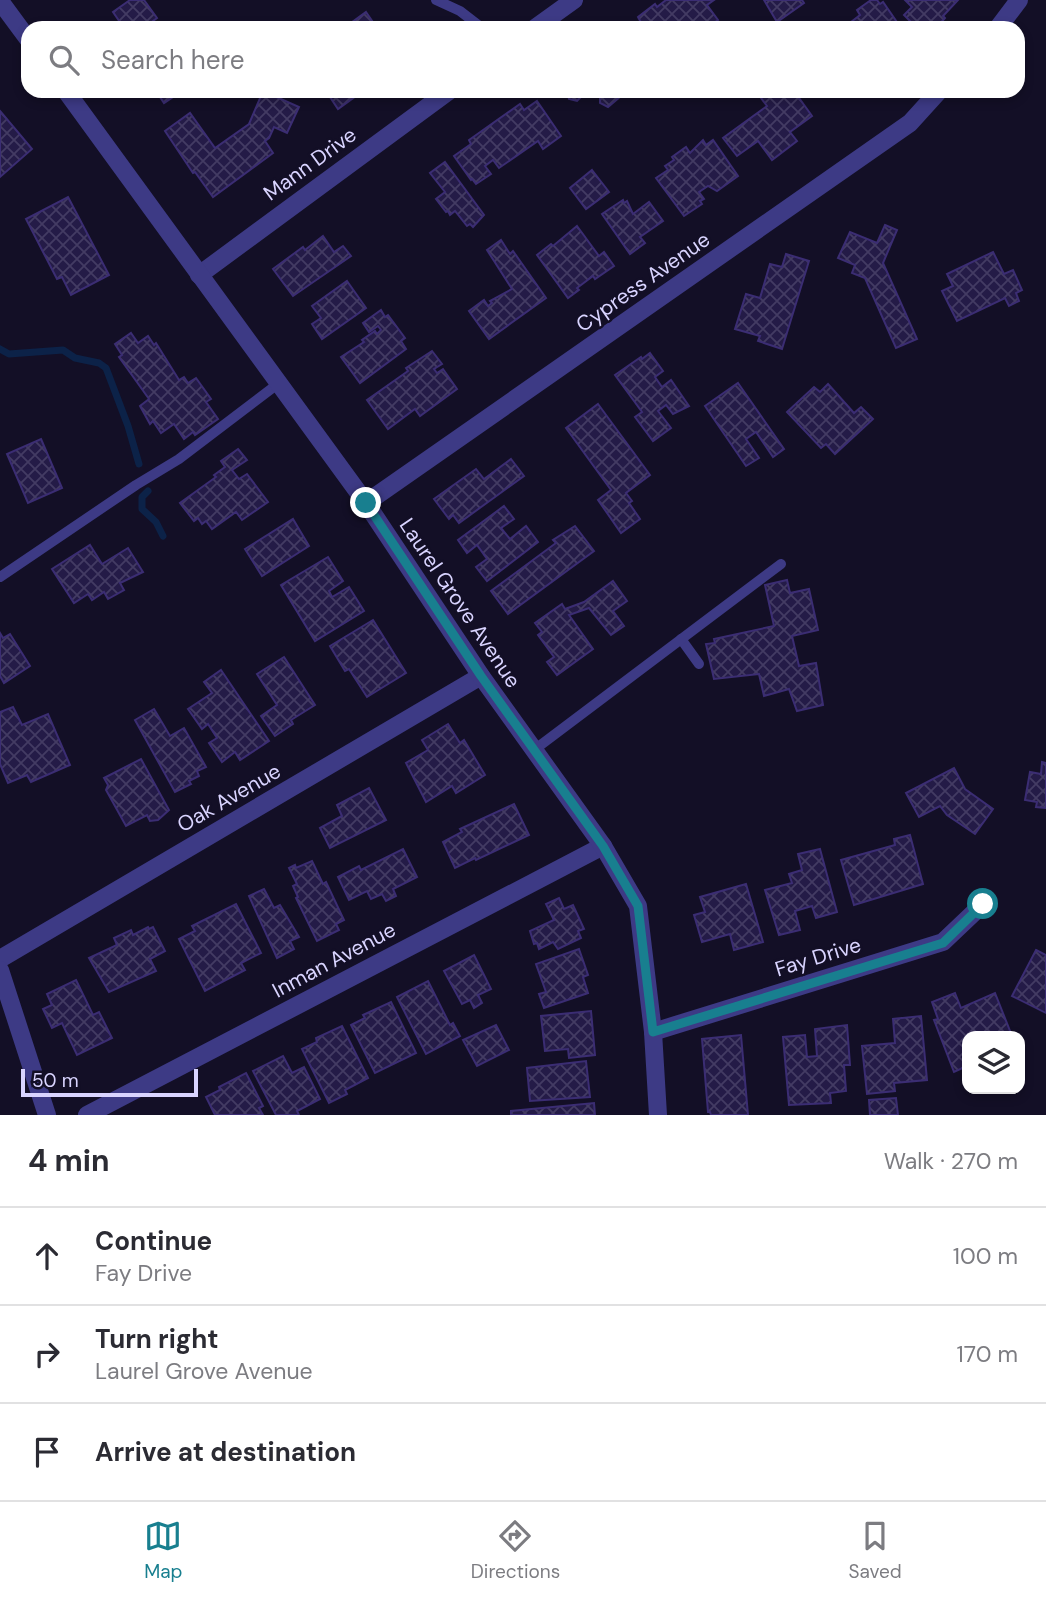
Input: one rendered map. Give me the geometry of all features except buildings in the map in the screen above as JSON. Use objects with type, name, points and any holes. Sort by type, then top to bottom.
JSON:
[{"type":"street","points":[[545,21],[574,0]]},
{"type":"street","points":[[1003,21],[1019,0]]},
{"type":"street","points":[[0,1],[21,30]]},
{"type":"street","name":"Laurel Grove Avenue","points":[[71,98],[366,503],[481,676],[603,846],[638,906],[653,1032],[658,1115]]},
{"type":"street","name":"Mann Drive","points":[[199,275],[439,98]]},
{"type":"street","name":"Cypress Avenue","points":[[366,503],[910,123],[933,98]]},
{"type":"street","name":"Oak Avenue","points":[[0,959],[481,676]]},
{"type":"street","name":"Inman Avenue","points":[[87,1115],[603,846]]},
{"type":"street","name":"Fay Drive","points":[[653,1032],[943,943],[983,904]]},
{"type":"street","points":[[0,970],[47,1115]]},
{"type":"lane","points":[[436,0],[460,11],[473,21]]},
{"type":"lane","points":[[0,577],[179,459],[279,383]]},
{"type":"lane","points":[[534,750],[781,564]]},
{"type":"lane","points":[[681,639],[699,664]]},
{"type":"waterway","points":[[0,349],[9,354],[63,350],[75,358],[99,363],[106,368],[139,464]]},
{"type":"waterway","points":[[148,491],[142,497],[142,509],[156,522],[163,536]]},
{"type":"route","points":[[366,503],[481,676],[603,846],[638,906],[653,1032],[943,943],[983,904]]}]
